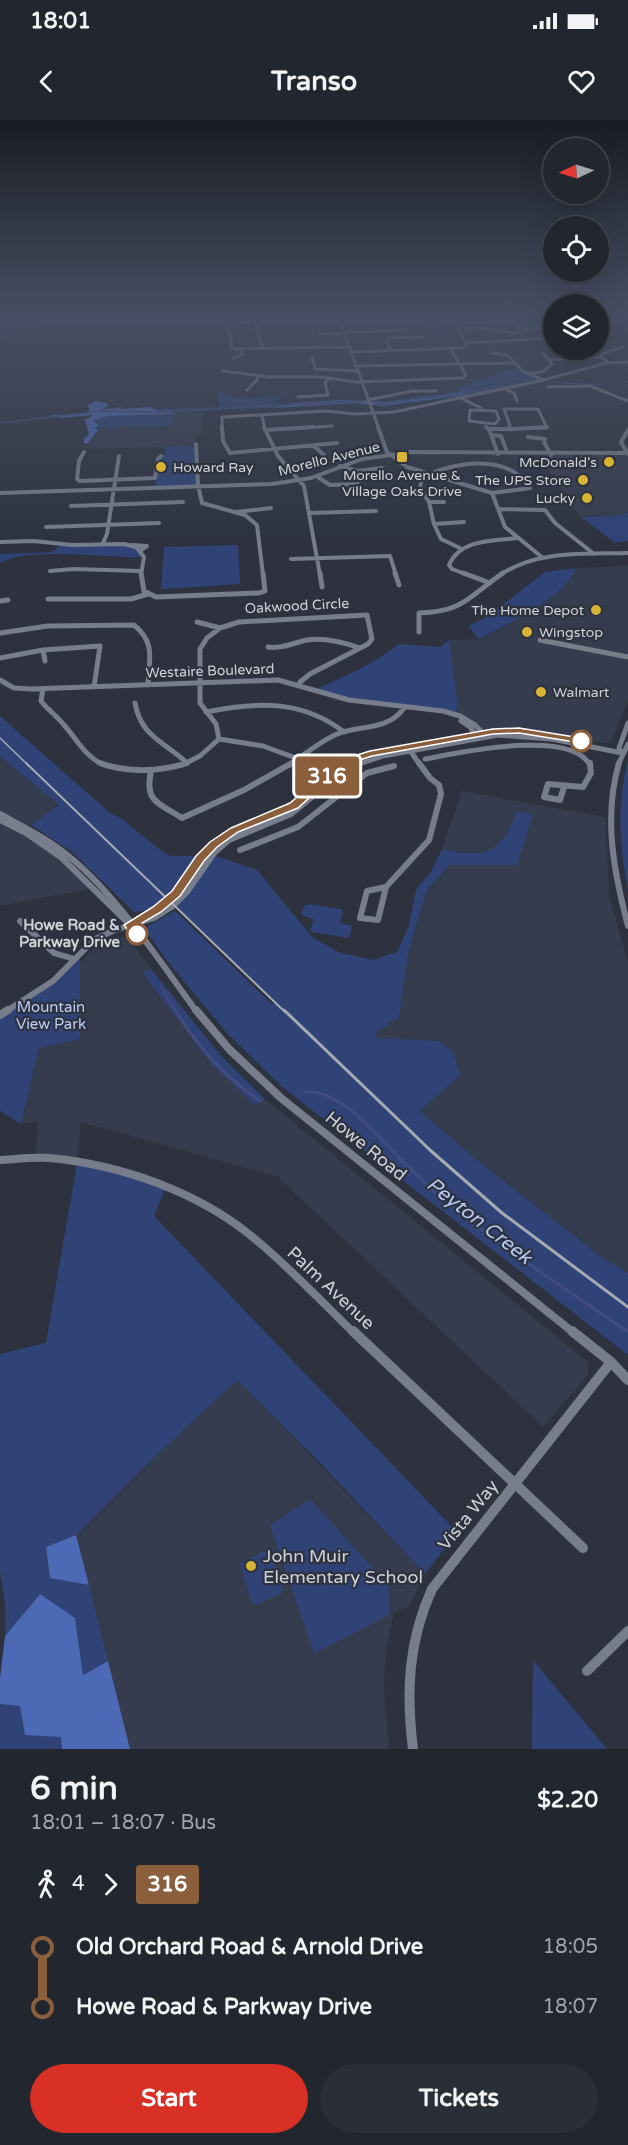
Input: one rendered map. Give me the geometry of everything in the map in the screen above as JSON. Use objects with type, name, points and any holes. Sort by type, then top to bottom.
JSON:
[{"type":"street","points":[[298,397],[327,394],[327,391]]},
{"type":"street","points":[[365,391],[384,450],[407,467],[427,474],[492,493],[530,488],[524,476],[508,467],[457,465],[442,467],[427,474],[420,483],[429,501],[434,524],[441,539],[460,548]]},
{"type":"street","points":[[368,400],[413,391]]},
{"type":"street","points":[[337,443],[230,453],[223,441],[222,417],[326,411],[372,414],[394,412],[496,391]]},
{"type":"street","points":[[509,391],[514,393],[517,401]]},
{"type":"street","points":[[603,391],[628,401]]},
{"type":"street","points":[[463,399],[481,408]]},
{"type":"street","points":[[488,426],[499,421],[496,411],[470,410],[469,421],[488,426],[511,429],[547,428],[535,407],[504,409],[511,429]]},
{"type":"street","points":[[262,415],[273,449],[288,470],[301,481],[322,587]]},
{"type":"street","points":[[265,430],[332,426]]},
{"type":"street","points":[[488,426],[497,453]]},
{"type":"street","points":[[627,455],[621,442],[628,430]]},
{"type":"street","points":[[492,435],[501,435],[506,447],[494,444]]},
{"type":"street","points":[[528,437],[545,439],[544,442],[550,453]]},
{"type":"street","points":[[48,599],[130,598],[148,594],[167,598],[265,591],[257,525],[236,512],[202,502],[196,444]]},
{"type":"street","points":[[313,445],[324,455]]},
{"type":"street","points":[[84,452],[78,464],[78,480],[155,478],[158,459],[161,456]]},
{"type":"street","name":"Morello Avenue","points":[[301,481],[342,467],[389,455],[550,453],[627,455]]},
{"type":"street","points":[[103,543],[113,503],[114,480],[119,456]]},
{"type":"street","points":[[342,467],[363,471],[382,468]]},
{"type":"street","name":"Morello Avenue","points":[[0,495],[199,488],[301,481],[319,478],[342,467]]},
{"type":"street","points":[[319,478],[330,485],[358,484]]},
{"type":"street","points":[[492,493],[505,527],[543,558]]},
{"type":"street","points":[[429,501],[444,502]]},
{"type":"street","points":[[71,506],[183,502]]},
{"type":"street","points":[[236,512],[250,508],[270,508]]},
{"type":"street","points":[[499,509],[545,510],[555,524],[594,554]]},
{"type":"street","points":[[309,513],[376,511]]},
{"type":"street","points":[[434,524],[464,522]]},
{"type":"street","points":[[46,527],[159,523]]},
{"type":"street","points":[[490,583],[452,569],[449,565],[450,557],[460,548],[518,538]]},
{"type":"street","points":[[0,542],[29,541],[68,545],[103,543],[131,546],[140,544],[147,546],[140,551]]},
{"type":"street","points":[[131,546],[140,551],[144,557],[140,562],[140,586],[148,594]]},
{"type":"street","points":[[418,632],[419,614],[436,615],[454,611],[512,568],[543,558],[628,553]]},
{"type":"street","points":[[291,559],[390,556],[399,585]]},
{"type":"street","points":[[50,571],[78,567],[109,573],[141,572]]},
{"type":"street","points":[[0,601],[8,600]]},
{"type":"street","name":"Oakwood Circle","points":[[220,628],[239,621],[367,615],[372,639],[360,648]]},
{"type":"street","points":[[197,622],[220,628]]},
{"type":"street","points":[[0,633],[48,626],[134,625],[144,633],[150,643],[148,685]]},
{"type":"street","points":[[43,689],[41,701],[90,757],[112,768],[151,771],[187,763],[210,751],[219,739],[216,724],[200,703],[200,649],[207,638],[220,628]]},
{"type":"street","points":[[268,647],[278,649],[302,641],[323,640],[342,641],[360,648]]},
{"type":"street","points":[[540,640],[628,657]]},
{"type":"street","points":[[0,658],[43,650],[100,646],[94,687]]},
{"type":"street","points":[[300,682],[310,674],[360,648]]},
{"type":"street","points":[[43,650],[45,661]]},
{"type":"street","name":"Westaire Boulevard","points":[[0,680],[4,685],[17,689],[278,680],[300,682],[349,700],[404,708],[432,708],[455,714],[468,719],[485,735]]},
{"type":"street","points":[[135,703],[139,721],[148,732],[179,754],[187,763]]},
{"type":"street","points":[[207,712],[236,705],[283,706],[322,716],[344,732]]},
{"type":"street","points":[[151,771],[147,788],[152,798],[182,818],[259,782],[316,745],[344,732],[390,722],[400,716],[404,708]]},
{"type":"street","name":"Westaire Boulevard","points":[[419,708],[459,720],[470,727],[477,736]]},
{"type":"street","points":[[628,723],[615,783],[612,826],[616,872],[628,926]]},
{"type":"street","points":[[277,817],[294,806],[331,772],[358,760],[449,741],[485,735],[537,736],[624,749]]},
{"type":"street","points":[[219,739],[247,740],[270,746],[331,772],[334,775],[332,780]]},
{"type":"street","points":[[449,741],[458,753]]},
{"type":"street","points":[[425,759],[498,746],[524,744],[565,750],[583,756],[592,762],[590,780],[583,787],[564,787]]},
{"type":"street","points":[[386,887],[367,891],[360,918],[378,920],[386,887],[391,879],[412,861],[429,840],[441,794],[439,785],[430,778],[409,749]]},
{"type":"street","points":[[358,760],[366,773]]},
{"type":"street","points":[[0,1015],[46,986],[94,940],[130,925],[157,909],[169,899],[200,858],[221,838],[254,822],[277,817],[303,807],[358,760]]},
{"type":"street","points":[[240,850],[258,841],[291,830],[319,812],[366,773],[394,766]]},
{"type":"street","name":"Howe Road","points":[[0,814],[27,828],[70,857],[100,885],[127,917],[130,925]]},
{"type":"street","points":[[277,817],[291,830]]},
{"type":"street","name":"Howe Road","points":[[0,820],[36,839],[65,860],[94,888],[121,919],[130,925],[229,1049],[281,1098],[611,1362],[628,1380]]},
{"type":"street","points":[[20,921],[54,953],[74,958]]},
{"type":"street","name":"Palm Avenue","points":[[0,1160],[44,1158],[106,1168],[166,1186],[212,1210],[254,1238],[583,1548]]},
{"type":"street","name":"Howe Road","points":[[611,1362],[628,1371]]},
{"type":"street","name":"Vista Way","points":[[413,1749],[409,1711],[409,1658],[423,1606],[446,1568],[611,1362]]},
{"type":"street","points":[[586,1671],[628,1631]]},
{"type":"shaded area","points":[[461,392],[473,394],[382,406],[355,403],[272,408],[293,403],[344,400],[384,402]]},
{"type":"shaded area","points":[[95,401],[107,403],[108,406],[100,410],[151,407],[158,411],[172,410],[171,412],[176,414],[107,416],[93,421],[99,425],[94,428],[98,430],[87,444],[84,443],[84,439],[89,434],[85,420],[93,415],[60,418],[50,415],[84,414],[90,411],[88,405]]},
{"type":"shaded area","points":[[203,409],[202,432],[195,435],[196,446],[86,449],[94,413]]},
{"type":"shaded area","points":[[541,455],[626,455],[628,458],[628,512],[621,515],[581,517],[570,504]]},
{"type":"shaded area","points":[[628,566],[628,700],[612,741],[605,743],[519,731],[484,732],[455,714],[458,706],[449,640],[480,639],[531,611],[564,586],[576,568]]},
{"type":"shaded area","points":[[0,756],[59,805],[27,828],[0,814]]},
{"type":"shaded area","points":[[462,791],[605,817],[609,895],[628,963],[628,1273],[604,1259],[477,1160],[420,1111],[460,1076],[440,1041],[375,1039],[375,1033],[391,1021],[399,1019],[409,949],[427,892],[449,865],[517,865],[518,811],[496,849],[473,854],[442,849]]},
{"type":"shaded area","points":[[7,823],[36,839],[94,888],[0,906],[0,824]]},
{"type":"shaded area","points":[[115,936],[127,938],[222,1057],[265,1099],[588,1362],[588,1375],[543,1427],[278,1177],[81,1122],[77,1163],[35,1158],[38,1122],[21,1124],[39,1047],[80,1039],[80,963],[95,947]]},
{"type":"shaded area","name":"John Muir Elementary School","points":[[237,1379],[425,1574],[409,1607],[394,1612],[386,1649],[384,1685],[389,1749],[130,1749],[76,1535]]},
{"type":"shaded area","points":[[76,1535],[89,1585],[50,1578],[46,1547]]},
{"type":"shaded area","points":[[40,1594],[75,1618],[83,1675],[108,1661],[130,1749],[62,1749],[61,1737],[25,1735],[20,1706],[0,1704],[0,1678],[5,1636]]},
{"type":"green space","points":[[459,391],[495,391],[460,399],[453,395],[462,393]]},
{"type":"green space","points":[[218,392],[246,399],[288,394],[273,401],[283,404],[272,408],[158,411],[156,409],[219,407]]},
{"type":"green space","points":[[107,416],[174,416],[174,423],[161,427],[121,426],[110,430],[103,426],[102,429],[96,430],[94,428],[101,424],[92,421]]},
{"type":"green space","points":[[196,446],[199,488],[154,489],[161,456],[165,454],[166,447]]},
{"type":"green space","points":[[628,512],[628,541],[615,543],[581,517],[621,515]]},
{"type":"green space","points":[[103,543],[136,547],[144,557],[50,554],[14,558],[0,563],[0,554],[52,552],[61,545]]},
{"type":"green space","points":[[238,545],[240,584],[161,589],[164,547]]},
{"type":"green space","points":[[576,568],[559,591],[534,610],[479,639],[468,626],[487,617],[545,572]]},
{"type":"green space","points":[[449,640],[458,706],[455,714],[349,700],[316,689],[369,664],[398,644],[441,647]]},
{"type":"green space","points":[[0,716],[110,813],[122,819],[164,853],[171,856],[196,856],[178,883],[162,900],[154,906],[134,912],[71,851],[31,825],[59,805],[0,756]]},
{"type":"green space","points":[[628,759],[628,890],[620,824],[622,791]]},
{"type":"green space","points":[[517,811],[533,815],[517,865],[449,865],[427,891],[409,949],[399,1019],[391,1021],[375,1033],[375,1038],[440,1041],[454,1053],[460,1076],[420,1111],[477,1160],[604,1259],[628,1273],[628,1355],[281,1086],[226,1032],[168,962],[146,931],[148,926],[175,911],[272,1004],[274,1003],[174,905],[212,855],[257,870],[312,937],[338,952],[372,960],[397,952],[409,926],[416,890],[431,871],[442,849],[470,853],[490,850],[498,845],[505,836]]},
{"type":"green space","points":[[309,904],[341,909],[343,912],[340,923],[350,925],[352,928],[349,938],[312,932],[310,930],[314,919],[301,915],[304,906]]},
{"type":"green space","name":"Mountain View Park","points":[[80,952],[80,1039],[39,1048],[21,1124],[0,1111],[0,1015],[47,986]]},
{"type":"green space","points":[[151,969],[222,1057],[265,1099],[254,1105],[211,1063],[143,973]]},
{"type":"green space","points":[[77,1163],[166,1186],[154,1216],[457,1532],[425,1574],[322,1465],[237,1380],[76,1535],[46,1547],[50,1578],[89,1585],[108,1661],[82,1675],[75,1618],[39,1595],[5,1636],[5,1604],[0,1571],[0,1354],[46,1343]]},
{"type":"green space","points":[[310,1499],[389,1586],[389,1615],[314,1653],[270,1525]]},
{"type":"green space","points":[[267,1549],[272,1552],[283,1590],[282,1593],[256,1605],[251,1601],[240,1564]]},
{"type":"green space","points":[[533,1660],[607,1749],[532,1749]]},
{"type":"green space","points":[[0,1704],[21,1706],[61,1737],[62,1749],[0,1749]]},
{"type":"waterway","points":[[375,404],[478,391]]},
{"type":"waterway","points":[[0,423],[101,411],[157,412],[360,401]]},
{"type":"waterway","name":"Peyton Creek","points":[[161,987],[176,1012]]},
{"type":"waterway","name":"Peyton Creek","points":[[175,1010],[213,1060],[235,1082],[260,1101]]},
{"type":"waterway","name":"Peyton Creek","points":[[304,1092],[327,1096],[349,1109],[412,1171],[470,1221],[628,1332]]},
{"type":"railway","points":[[0,738],[28,765]]},
{"type":"railway","points":[[26,763],[285,1012]]},
{"type":"railway","points":[[284,1010],[430,1150],[502,1213],[628,1307]]},
{"type":"bus line","name":"316","points":[[137,934],[130,925],[157,909],[176,893],[200,858],[213,844],[234,830],[294,806],[331,772],[347,761],[370,754],[493,731],[519,731],[581,741]]},
{"type":"place","name":"Morello Avenue & Village Oaks Drive","points":[[402,457]]},
{"type":"place","name":"McDonald's","points":[[609,462]]},
{"type":"place","name":"Howard Ray","points":[[161,467]]},
{"type":"place","name":"The UPS Store","points":[[583,480]]},
{"type":"place","name":"Lucky","points":[[587,498]]},
{"type":"place","name":"The Home Depot","points":[[596,610]]},
{"type":"place","name":"Wingstop","points":[[527,632]]},
{"type":"place","name":"Walmart","points":[[541,692]]},
{"type":"place","name":"Howe Road & Parkway Drive","points":[[137,934]]},
{"type":"place","name":"John Muir Elementary School","points":[[251,1566]]}]
